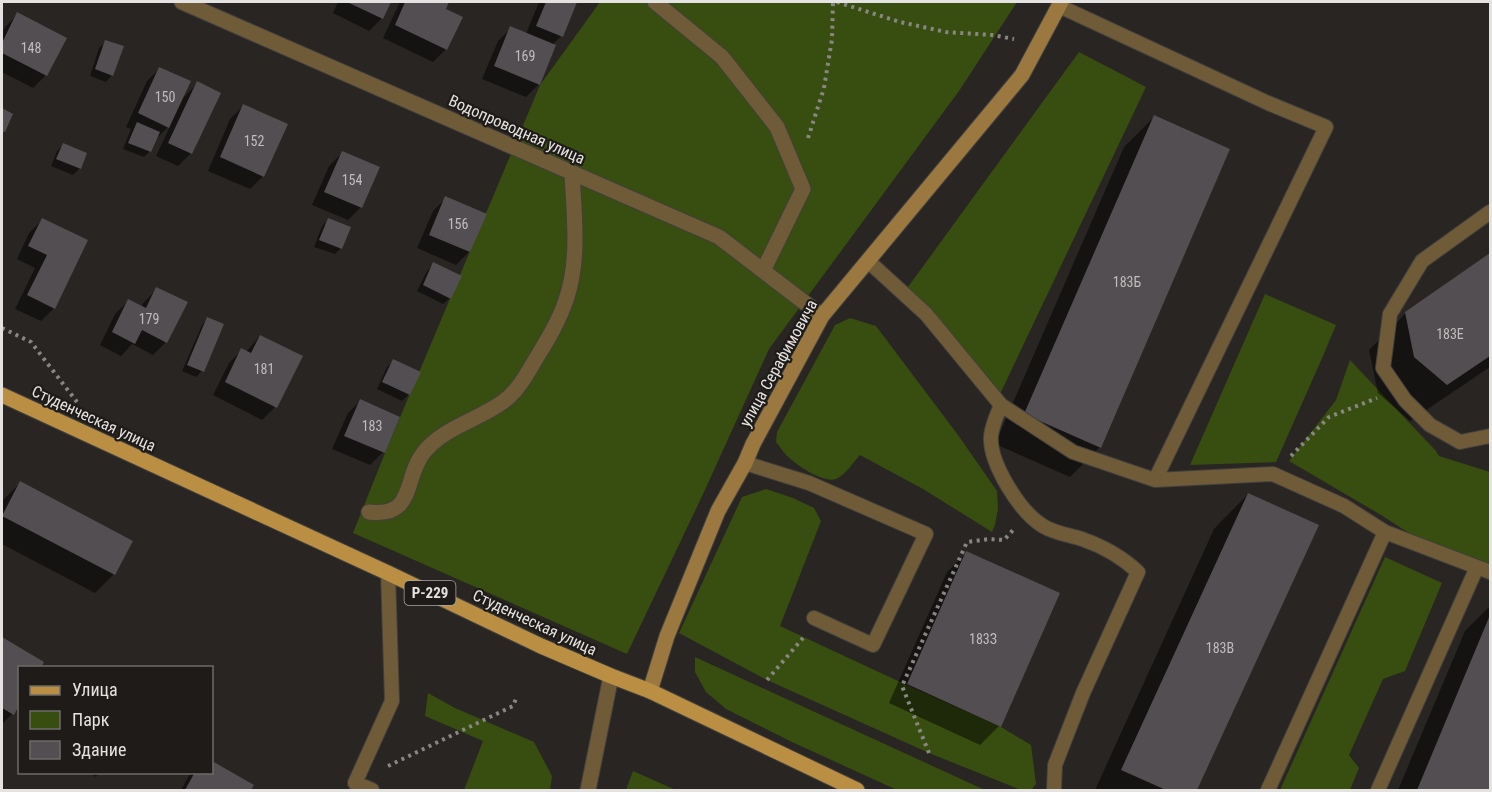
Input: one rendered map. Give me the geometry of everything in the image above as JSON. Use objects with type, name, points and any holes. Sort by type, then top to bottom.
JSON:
[{"type":"main road","name":"Студенческая улица","points":[[2,396],[388,573],[541,646],[650,691],[857,790]]},
{"type":"street","name":"Водопроводная улица","points":[[182,2],[719,237],[822,316]]},
{"type":"street","points":[[655,2],[722,57],[777,127],[804,189],[763,271]]},
{"type":"street","name":"улица Серафимовича","points":[[650,691],[667,636],[718,511],[822,316],[1022,75],[1060,4]]},
{"type":"street","points":[[369,512],[381,513],[398,508],[405,500],[413,472],[422,454],[436,439],[506,400],[520,384],[558,322],[567,299],[573,273],[572,172]]},
{"type":"street","points":[[588,790],[611,676]]},
{"type":"lane","points":[[1060,4],[1268,103],[1326,127],[1155,480]]},
{"type":"lane","points":[[1491,212],[1422,261],[1390,314],[1383,368],[1405,400],[1430,424],[1460,442],[1491,436]]},
{"type":"lane","points":[[868,261],[926,314],[1001,405],[1073,452],[1155,480],[1273,474],[1344,506],[1385,532],[1491,572]]},
{"type":"lane","points":[[1001,405],[994,420],[991,438],[994,454],[1000,470],[1026,512],[1045,527],[1101,546],[1138,572],[1083,693],[1055,765],[1054,790]]},
{"type":"lane","points":[[745,464],[809,483],[926,534],[873,645],[814,618]]},
{"type":"lane","points":[[1268,790],[1385,532]]},
{"type":"lane","points":[[1378,790],[1477,567]]},
{"type":"lane","points":[[372,790],[355,783],[392,701],[388,573]]},
{"type":"path","points":[[807,139],[824,88],[835,2],[900,22],[946,32],[992,35],[1039,44]]},
{"type":"path","points":[[2,328],[31,342],[80,405]]},
{"type":"path","points":[[1273,474],[1329,417],[1374,399]]},
{"type":"path","points":[[929,753],[902,686],[967,542],[989,539],[1006,540],[1026,512]]},
{"type":"path","points":[[767,680],[804,637]]},
{"type":"path","points":[[355,783],[513,705],[517,696]]},
{"type":"green space","points":[[600,2],[1017,2],[959,91],[769,349],[627,654],[353,533],[540,85]]},
{"type":"green space","points":[[1079,52],[1146,87],[1000,394],[908,287]]},
{"type":"green space","points":[[1265,294],[1336,325],[1323,356],[1276,462],[1190,465]]},
{"type":"green space","points":[[850,318],[876,326],[997,491],[998,509],[992,532],[923,489],[860,455],[840,477],[831,480],[813,474],[796,463],[776,442],[777,432],[835,325]]},
{"type":"green space","points":[[1350,360],[1439,456],[1490,472],[1490,565],[1415,537],[1289,461],[1336,400]]},
{"type":"green space","points":[[766,489],[814,508],[821,521],[780,626],[1001,727],[1031,745],[1036,784],[1031,790],[1021,790],[929,753],[767,680],[679,633],[742,497]]},
{"type":"green space","points":[[1385,557],[1442,583],[1405,671],[1383,679],[1349,755],[1359,768],[1350,790],[1280,790]]},
{"type":"green space","points":[[695,657],[985,790],[897,790],[792,742],[726,709],[706,692],[695,672]]},
{"type":"green space","points":[[428,693],[455,708],[534,742],[552,776],[550,790],[464,790],[483,741],[425,716]]},
{"type":"green space","points":[[633,771],[676,790],[626,790]]},
{"type":"building","points":[[347,2],[391,2],[383,19]]},
{"type":"building","points":[[405,2],[449,2],[446,9],[463,17],[447,50],[395,25]]},
{"type":"building","points":[[546,2],[577,2],[563,37],[536,26]]},
{"type":"building","points":[[17,12],[67,38],[47,76],[2,53],[2,43]]},
{"type":"building","points":[[510,26],[556,45],[540,85],[494,66]]},
{"type":"building","points":[[105,40],[124,46],[113,76],[95,69]]},
{"type":"building","points":[[159,67],[191,81],[169,128],[138,113]]},
{"type":"building","points":[[197,81],[221,93],[192,154],[168,143]]},
{"type":"building","points":[[243,104],[288,124],[264,177],[220,157]]},
{"type":"building","points":[[2,108],[13,114],[5,132],[2,131]]},
{"type":"building","points":[[1154,115],[1230,149],[1101,448],[1024,414]]},
{"type":"building","points":[[137,122],[160,132],[151,152],[128,143]]},
{"type":"building","points":[[63,143],[87,153],[81,169],[56,159]]},
{"type":"building","points":[[342,151],[380,167],[362,208],[324,192]]},
{"type":"building","points":[[445,196],[487,214],[470,252],[429,235]]},
{"type":"building","points":[[42,218],[88,240],[55,309],[27,295],[47,255],[28,246]]},
{"type":"building","points":[[328,218],[351,227],[342,249],[319,240]]},
{"type":"building","points":[[1490,253],[1490,356],[1447,385],[1414,357],[1405,312]]},
{"type":"building","points":[[433,262],[462,276],[451,299],[423,285]]},
{"type":"building","points":[[156,287],[188,302],[167,343],[142,330],[135,344],[112,332],[128,299],[146,308]]},
{"type":"building","points":[[207,317],[224,324],[204,372],[187,365]]},
{"type":"building","points":[[260,335],[303,356],[277,408],[225,382],[241,348],[251,353]]},
{"type":"building","points":[[393,359],[421,372],[410,395],[382,382]]},
{"type":"building","points":[[360,399],[400,417],[385,453],[344,436]]},
{"type":"building","points":[[20,481],[133,541],[115,575],[2,516]]},
{"type":"building","points":[[1248,493],[1319,525],[1197,790],[1166,790],[1121,770]]},
{"type":"building","points":[[966,551],[1060,593],[1001,727],[907,684]]},
{"type":"building","points":[[1490,615],[1490,790],[1417,790]]},
{"type":"building","points":[[2,637],[44,662],[42,666],[18,666],[18,708],[14,715],[2,708]]},
{"type":"building","points":[[213,762],[254,785],[251,790],[185,790],[194,774],[213,774]]}]
